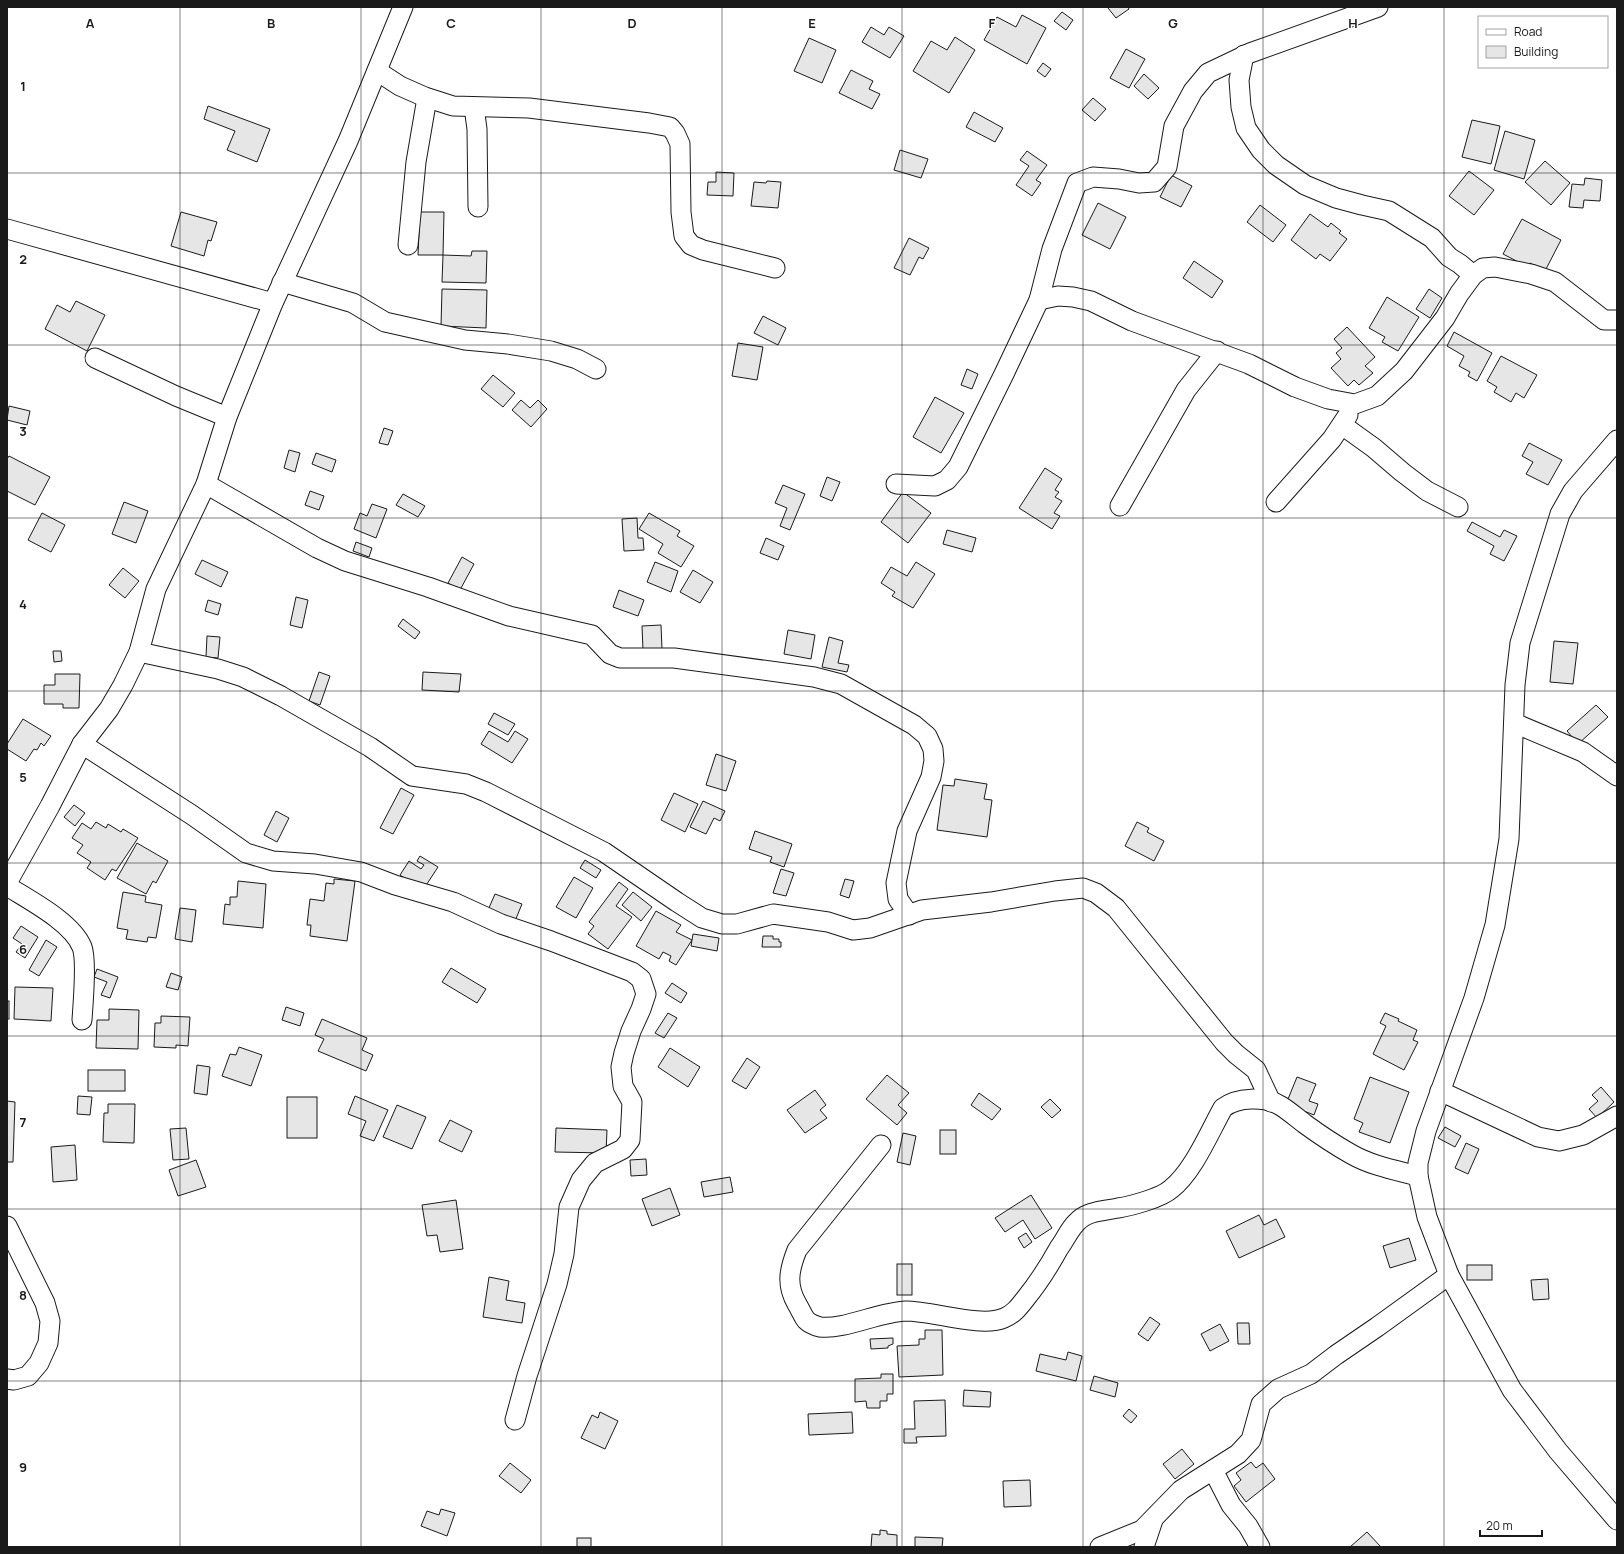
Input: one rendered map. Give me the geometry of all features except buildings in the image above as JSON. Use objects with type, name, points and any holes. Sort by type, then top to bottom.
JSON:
[{"type":"street","points":[[82,1020],[84,970],[83,948],[74,934],[43,908],[7,884],[82,744],[109,709],[123,686],[139,652],[156,590],[206,484],[227,417],[273,303],[348,141],[403,7]]},
{"type":"street","points":[[896,484],[934,486],[947,480],[958,467],[1039,300],[1052,249],[1077,183],[1093,177],[1119,179],[1139,183],[1154,182],[1166,167],[1174,126],[1193,91],[1208,73],[1244,55],[1378,7]]},
{"type":"street","points":[[1244,55],[1239,80],[1241,107],[1246,128],[1261,150],[1276,165],[1305,184],[1336,198],[1389,211],[1432,238],[1449,257],[1473,275]]},
{"type":"street","points":[[377,71],[400,86],[427,98],[453,106],[529,108],[616,118],[670,127],[675,133],[680,144],[681,212],[684,236],[691,245],[703,250],[775,268]]},
{"type":"street","points":[[408,245],[416,162],[427,98]]},
{"type":"street","points":[[474,107],[478,142],[478,207]]},
{"type":"street","points":[[7,229],[273,303]]},
{"type":"street","points":[[1039,300],[1058,296],[1073,297],[1091,301],[1132,321],[1249,364],[1295,387],[1328,400],[1355,404],[1377,396],[1404,371],[1445,318],[1459,294],[1473,275],[1483,268],[1495,266],[1531,274],[1555,282],[1604,320],[1617,320]]},
{"type":"street","points":[[282,282],[353,303],[385,322],[465,340],[508,344],[551,351],[577,359],[596,369]]},
{"type":"street","points":[[1120,506],[1186,390],[1217,351]]},
{"type":"street","points":[[95,358],[176,396],[227,417]]},
{"type":"street","points":[[1276,502],[1332,439],[1355,404]]},
{"type":"street","points":[[1342,425],[1374,448],[1427,491],[1458,507]]},
{"type":"street","points":[[1617,440],[1573,491],[1560,514],[1520,643],[1515,685],[1510,839],[1495,925],[1474,998],[1440,1091],[1418,1162],[1418,1176],[1427,1217],[1449,1275],[1512,1390],[1558,1451],[1617,1520]]},
{"type":"street","points":[[206,484],[317,548],[346,561],[428,587],[509,616],[592,635],[610,654],[620,658],[674,658],[814,677],[841,684],[914,725],[927,736],[933,749],[934,761],[931,777],[907,831],[896,883],[898,899],[909,915]]},
{"type":"street","points":[[139,652],[218,669],[256,682],[370,747],[412,776],[466,784],[486,792],[604,852],[702,918],[722,924],[737,924],[773,914],[828,922],[853,930],[870,928],[922,910],[990,902],[1055,890],[1083,888],[1096,893],[1116,908],[1224,1042],[1256,1070],[1271,1102]]},
{"type":"street","points":[[1514,723],[1583,752],[1617,776]]},
{"type":"street","points":[[82,744],[186,811],[246,853],[273,861],[315,864],[361,872],[395,885],[453,902],[501,924],[551,941],[632,972],[641,979],[646,994],[631,1031],[621,1067],[623,1086],[632,1102],[630,1140],[623,1149],[595,1163],[581,1180],[569,1207],[564,1254],[557,1284],[527,1376],[515,1420]]},
{"type":"street","points":[[1440,1091],[1538,1137],[1559,1141],[1583,1134],[1617,1116]]},
{"type":"street","points":[[881,1145],[797,1250],[790,1266],[790,1287],[795,1300],[807,1321],[819,1327],[836,1326],[879,1315],[905,1311],[936,1314],[985,1322],[1003,1319],[1016,1311],[1038,1283],[1076,1222],[1086,1215],[1132,1205],[1170,1190],[1181,1181],[1191,1166],[1222,1108],[1229,1103],[1251,1100],[1271,1102],[1280,1106],[1352,1155],[1379,1166],[1418,1176]]},
{"type":"street","points":[[7,1226],[45,1303],[50,1321],[48,1343],[39,1364],[28,1376],[14,1380],[7,1379]]},
{"type":"street","points":[[1100,1547],[1142,1530],[1181,1490],[1238,1454],[1251,1440],[1261,1404],[1278,1389],[1310,1374],[1449,1275]]},
{"type":"street","points":[[1213,1470],[1232,1505],[1248,1526],[1260,1547]]},
{"type":"street","points":[[1144,1547],[1153,1520]]}]
